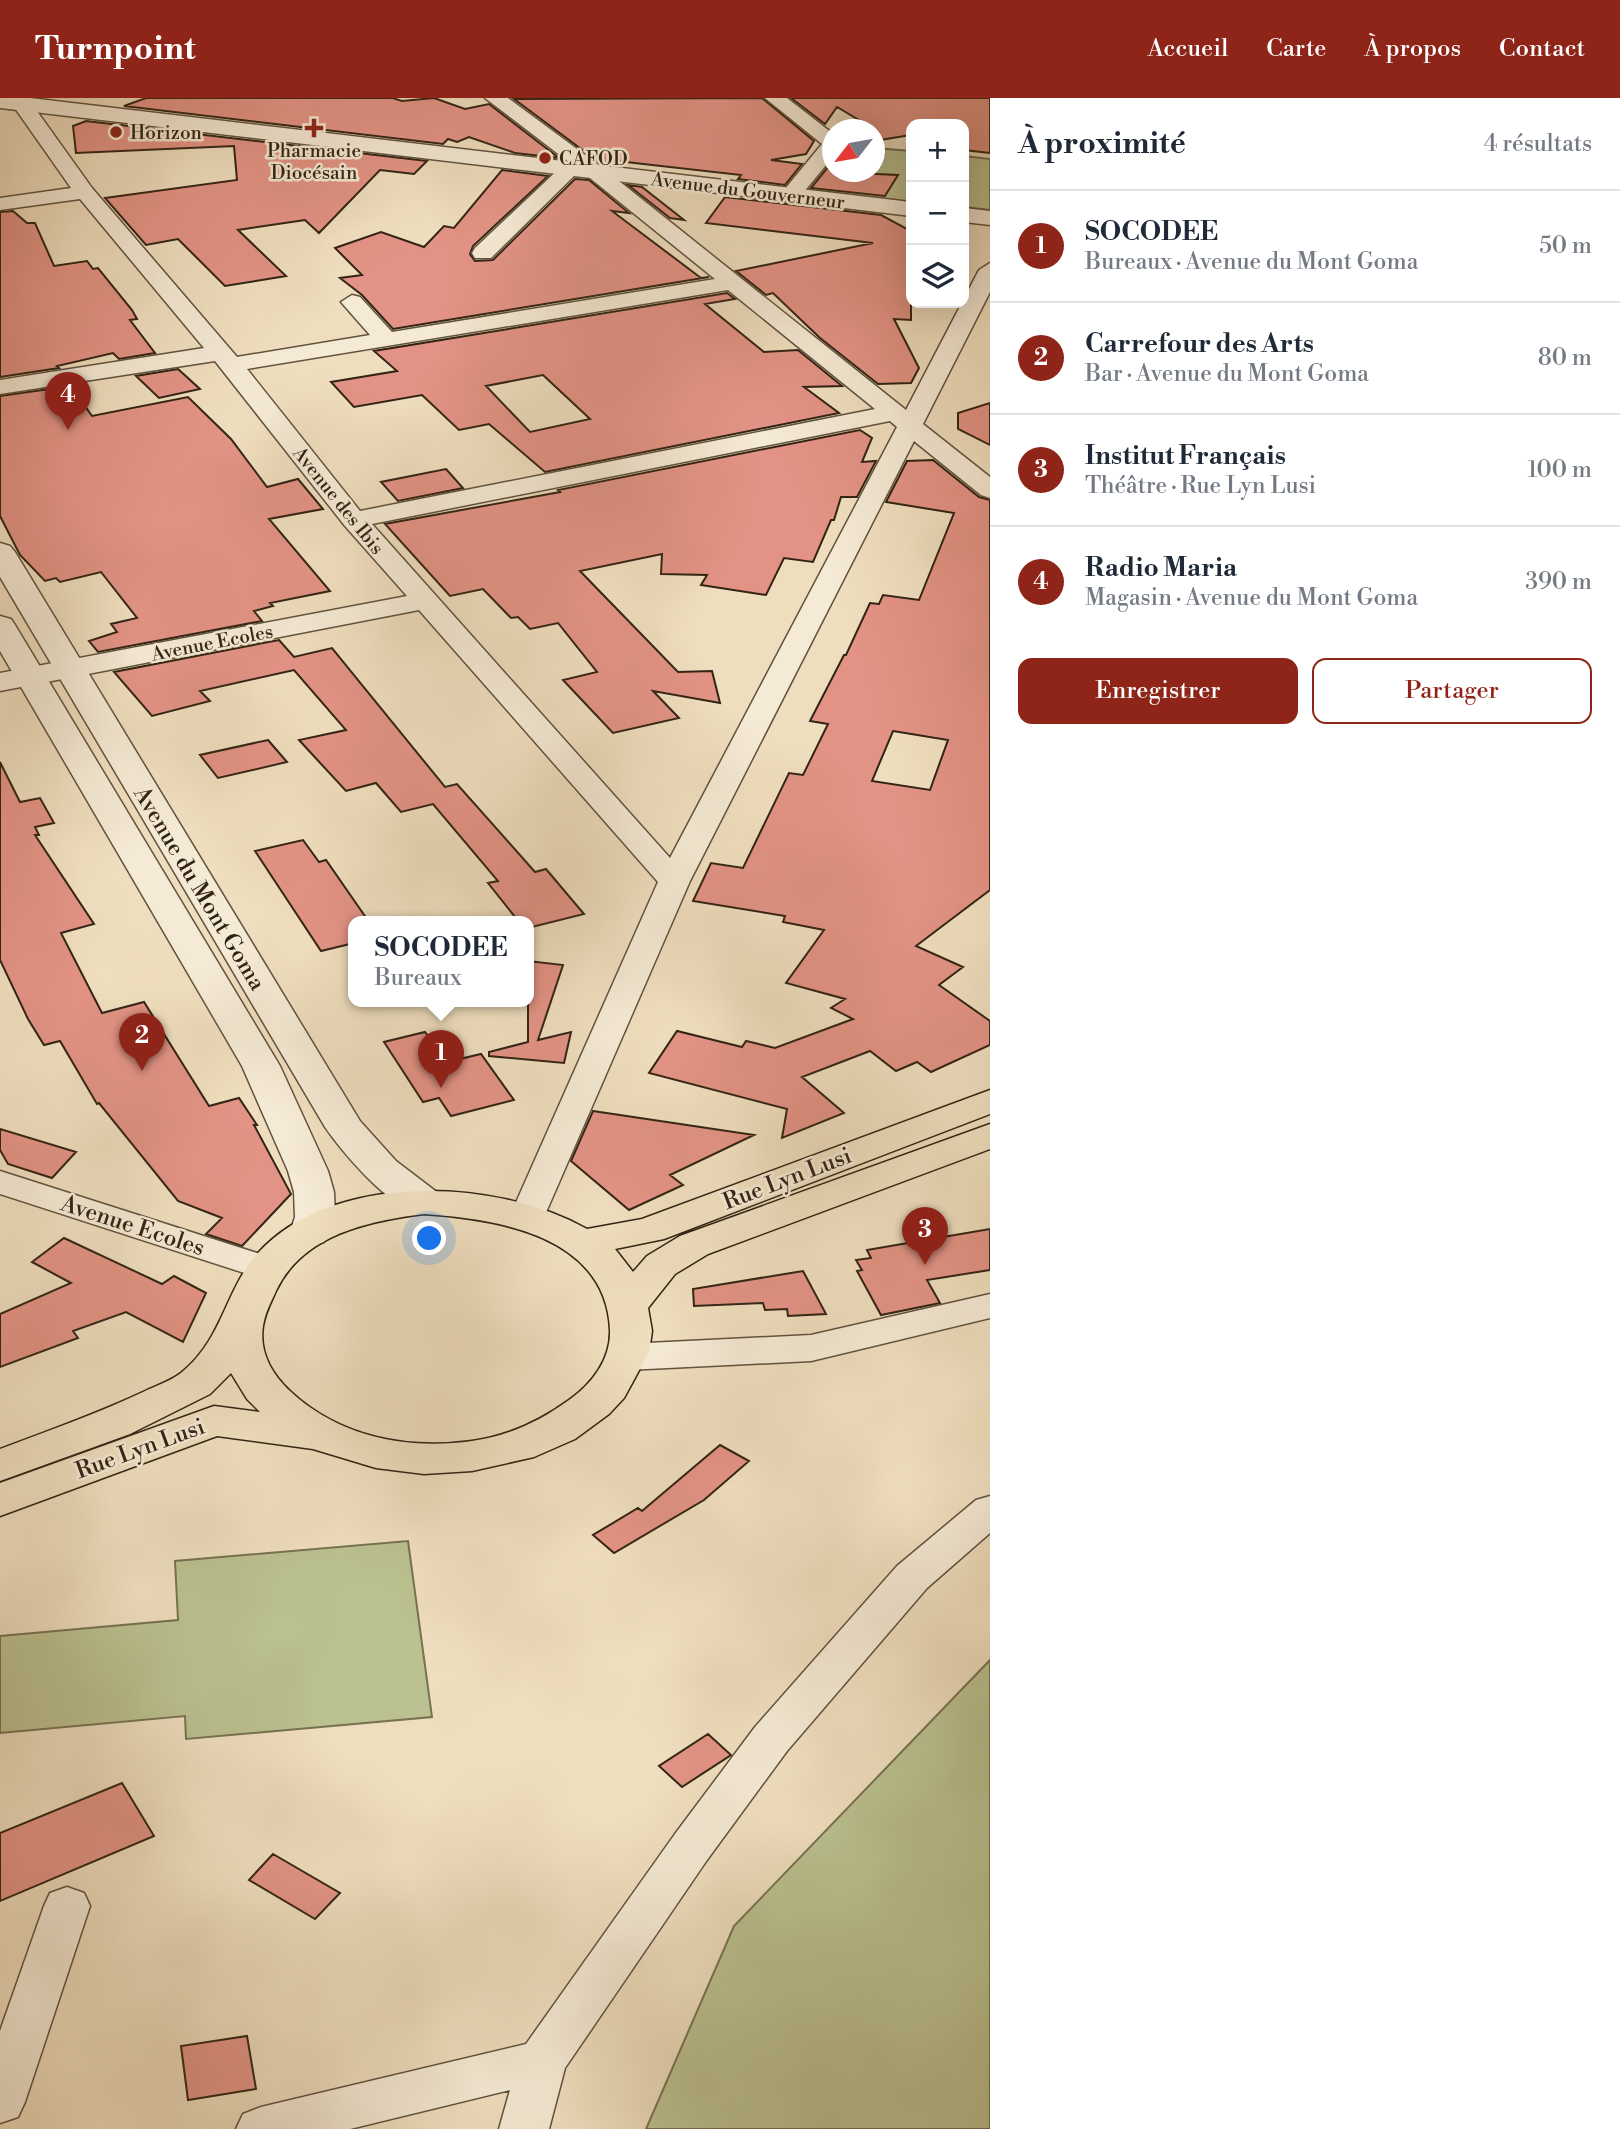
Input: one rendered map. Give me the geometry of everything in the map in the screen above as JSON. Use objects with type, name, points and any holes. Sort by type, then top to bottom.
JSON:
[{"type":"main road","name":"Rue Lyn Lusi","points":[[580,1243],[650,1230],[990,1101]]},
{"type":"main road","name":"Rue Lyn Lusi","points":[[628,1306],[661,1265],[694,1245],[990,1136]]},
{"type":"main road","points":[[242,1324],[244,1352],[256,1380],[291,1417],[325,1436],[382,1454],[414,1458],[478,1456],[509,1449],[563,1427],[585,1412],[617,1377],[627,1357],[631,1323],[628,1306],[611,1272],[580,1243],[528,1216],[460,1202],[425,1202],[364,1212],[310,1233],[266,1268]]},
{"type":"main road","name":"Rue Lyn Lusi","points":[[0,1466],[115,1423],[195,1384],[225,1354],[242,1324],[266,1268]]},
{"type":"main road","name":"Rue Lyn Lusi","points":[[0,1500],[214,1420],[325,1436]]},
{"type":"street","points":[[495,98],[597,173],[990,490]]},
{"type":"street","points":[[775,98],[822,136]]},
{"type":"street","name":"Avenue du Gouverneur","points":[[10,101],[906,208]]},
{"type":"street","name":"Avenue des Ibis","points":[[10,101],[226,359],[354,520],[674,881]]},
{"type":"street","points":[[791,195],[822,156]]},
{"type":"street","points":[[483,253],[570,169]]},
{"type":"street","points":[[0,204],[85,192]]},
{"type":"street","points":[[969,216],[990,218]]},
{"type":"street","points":[[528,1216],[674,881],[902,420],[979,315],[990,270]]},
{"type":"street","points":[[0,387],[386,339],[731,283]]},
{"type":"street","points":[[352,302],[386,339]]},
{"type":"street","points":[[354,520],[902,420]]},
{"type":"street","name":"Avenue du Mont Goma","points":[[4,566],[70,669],[344,1127],[382,1170],[425,1202]]},
{"type":"street","name":"Avenue Ecoles","points":[[15,679],[423,601]]},
{"type":"street","points":[[0,625],[15,679],[87,773],[261,1066],[308,1171],[314,1204],[310,1233]]},
{"type":"street","points":[[87,773],[127,765]]},
{"type":"street","name":"Avenue Ecoles","points":[[0,1182],[266,1268]]},
{"type":"street","points":[[627,1357],[811,1348],[990,1306]]},
{"type":"street","points":[[524,2129],[542,2061],[691,1847],[771,1739],[912,1577],[990,1510]]},
{"type":"street","points":[[0,2102],[66,1906]]},
{"type":"street","points":[[261,2129],[542,2061]]},
{"type":"green space","points":[[885,149],[906,151],[906,201],[803,190],[822,170],[822,182],[885,182]]},
{"type":"green space","points":[[969,157],[990,159],[990,210],[969,208]]},
{"type":"green space","points":[[408,1541],[432,1717],[186,1739],[185,1716],[0,1733],[0,1636],[178,1620],[175,1561]]},
{"type":"green space","points":[[990,1660],[990,2129],[646,2129],[734,1926]]},
{"type":"building","points":[[146,98],[393,98],[402,101],[434,98],[465,109],[489,104],[559,158],[515,153],[469,137],[457,142],[448,139],[443,144],[124,106]]},
{"type":"building","points":[[762,98],[814,141],[806,154],[771,160],[802,164],[785,185],[738,179],[741,175],[608,160],[614,164],[600,163],[514,99]]},
{"type":"building","points":[[791,98],[990,98],[990,153],[969,151],[969,119],[906,119],[906,136],[885,139],[885,119],[857,119],[837,107],[829,119],[822,119],[822,122]]},
{"type":"building","points":[[86,121],[427,161],[414,174],[380,170],[319,233],[305,220],[238,230],[286,276],[225,286],[178,239],[146,245],[105,198],[237,180],[234,146],[76,153],[73,126]]},
{"type":"building","points":[[502,170],[548,176],[473,246],[470,254],[475,261],[493,260],[575,179],[589,180],[629,213],[612,211],[701,278],[709,277],[393,329],[362,295],[340,278],[362,275],[335,248],[381,232],[424,247],[444,226],[454,228]]},
{"type":"building","points":[[822,174],[822,182],[885,182],[885,174],[898,175],[885,196],[811,188]]},
{"type":"building","points":[[628,185],[642,187],[684,220],[670,218]]},
{"type":"building","points":[[725,197],[881,215],[906,228],[906,308],[911,308],[911,320],[894,319],[919,368],[911,383],[878,384],[820,338],[773,293],[766,295],[736,271],[873,243],[706,223]]},
{"type":"building","points":[[13,211],[27,223],[35,223],[54,266],[87,261],[93,269],[98,268],[132,310],[137,319],[130,320],[155,353],[119,359],[113,353],[57,366],[59,368],[0,377],[0,212]]},
{"type":"building","points":[[727,293],[735,299],[705,304],[764,352],[798,350],[842,386],[804,387],[839,413],[545,472],[489,424],[459,430],[422,395],[354,407],[331,382],[397,371],[374,351]],"holes":[[[543,375],[590,419],[530,432],[486,386]]]},
{"type":"building","points":[[178,369],[200,389],[159,398],[136,376]]},
{"type":"building","points":[[71,386],[92,416],[188,397],[231,439],[267,487],[298,479],[323,509],[269,519],[330,591],[270,603],[273,606],[254,611],[262,621],[98,652],[89,641],[117,632],[111,624],[137,618],[101,572],[60,582],[56,578],[45,581],[20,555],[0,516],[0,396]]},
{"type":"building","points":[[990,403],[990,445],[958,429],[958,413]]},
{"type":"building","points":[[860,430],[872,438],[862,462],[876,461],[857,497],[841,497],[834,520],[831,520],[813,562],[784,558],[766,595],[701,585],[707,575],[661,574],[662,554],[580,571],[678,672],[712,671],[720,703],[653,691],[679,718],[613,733],[563,680],[597,672],[558,623],[530,629],[518,617],[511,618],[483,589],[450,596],[385,524],[560,492],[558,490]]},
{"type":"building","points":[[933,460],[979,497],[990,500],[990,890],[916,946],[963,967],[939,985],[990,1021],[990,1045],[931,1072],[917,1062],[896,1071],[870,1051],[802,1077],[844,1113],[782,1138],[787,1109],[649,1073],[677,1031],[742,1047],[746,1041],[775,1048],[853,1019],[831,1008],[845,999],[786,983],[824,930],[783,922],[785,916],[693,901],[711,863],[743,868],[789,773],[803,775],[828,724],[810,721],[846,655],[870,603],[879,604],[883,595],[919,600],[954,513],[886,502],[907,461]],"holes":[[[893,731],[948,740],[930,790],[872,781]]]},
{"type":"building","points":[[446,469],[463,488],[398,501],[381,482]]},
{"type":"building","points":[[279,640],[294,657],[332,648],[445,787],[457,784],[535,872],[546,869],[584,914],[534,926],[534,916],[514,916],[488,883],[498,881],[433,804],[401,812],[376,783],[346,791],[299,740],[346,730],[294,670],[200,691],[210,701],[152,716],[114,672]]},
{"type":"building","points":[[268,740],[287,762],[218,778],[200,755]]},
{"type":"building","points":[[0,762],[20,802],[40,798],[54,823],[35,827],[39,835],[35,835],[94,924],[61,933],[102,1013],[144,1002],[209,1106],[239,1098],[257,1125],[254,1125],[291,1194],[242,1246],[206,1234],[222,1218],[178,1201],[99,1103],[97,1104],[60,1041],[44,1045],[28,1019],[0,960]]},
{"type":"building","points":[[303,840],[319,862],[326,860],[365,916],[348,916],[348,944],[321,951],[255,851]]},
{"type":"building","points":[[534,962],[563,965],[538,1040],[571,1032],[564,1063],[489,1056],[489,1052],[528,1042],[528,1007],[534,1007]]},
{"type":"building","points":[[425,1032],[447,1062],[481,1054],[514,1100],[451,1116],[439,1098],[423,1102],[384,1042]]},
{"type":"building","points":[[593,1111],[754,1135],[670,1175],[683,1185],[629,1210],[571,1161]]},
{"type":"building","points":[[0,1129],[76,1152],[52,1178],[8,1164],[0,1150]]},
{"type":"building","points":[[990,1229],[990,1270],[927,1280],[940,1303],[881,1315],[857,1271],[862,1270],[856,1260],[871,1258],[867,1250]]},
{"type":"building","points":[[64,1238],[162,1284],[174,1276],[206,1293],[183,1342],[126,1312],[73,1331],[78,1338],[0,1367],[0,1314],[71,1283],[32,1262]]},
{"type":"building","points":[[803,1271],[826,1314],[788,1316],[787,1309],[765,1310],[763,1303],[694,1306],[693,1289]]},
{"type":"building","points":[[720,1445],[749,1461],[704,1500],[614,1553],[593,1535],[638,1508],[642,1511]]},
{"type":"building","points":[[708,1734],[731,1755],[682,1787],[659,1766]]},
{"type":"building","points":[[122,1783],[154,1836],[0,1901],[0,1833]]},
{"type":"building","points":[[273,1854],[340,1893],[315,1919],[249,1880]]},
{"type":"building","points":[[247,2036],[256,2089],[188,2100],[181,2046]]},
{"type":"place","name":"Pharmacie Diocésain","points":[[314,128]]},
{"type":"place","name":"Horizon","points":[[116,132]]},
{"type":"place","name":"CAFOD","points":[[545,158]]},
{"type":"place","name":"Radio Maria","points":[[68,430]]},
{"type":"place","name":"Carrefour des Arts","points":[[142,1071]]},
{"type":"place","name":"SOCODEE","points":[[441,1088]]},
{"type":"place","name":"Institut Français","points":[[925,1265]]}]
